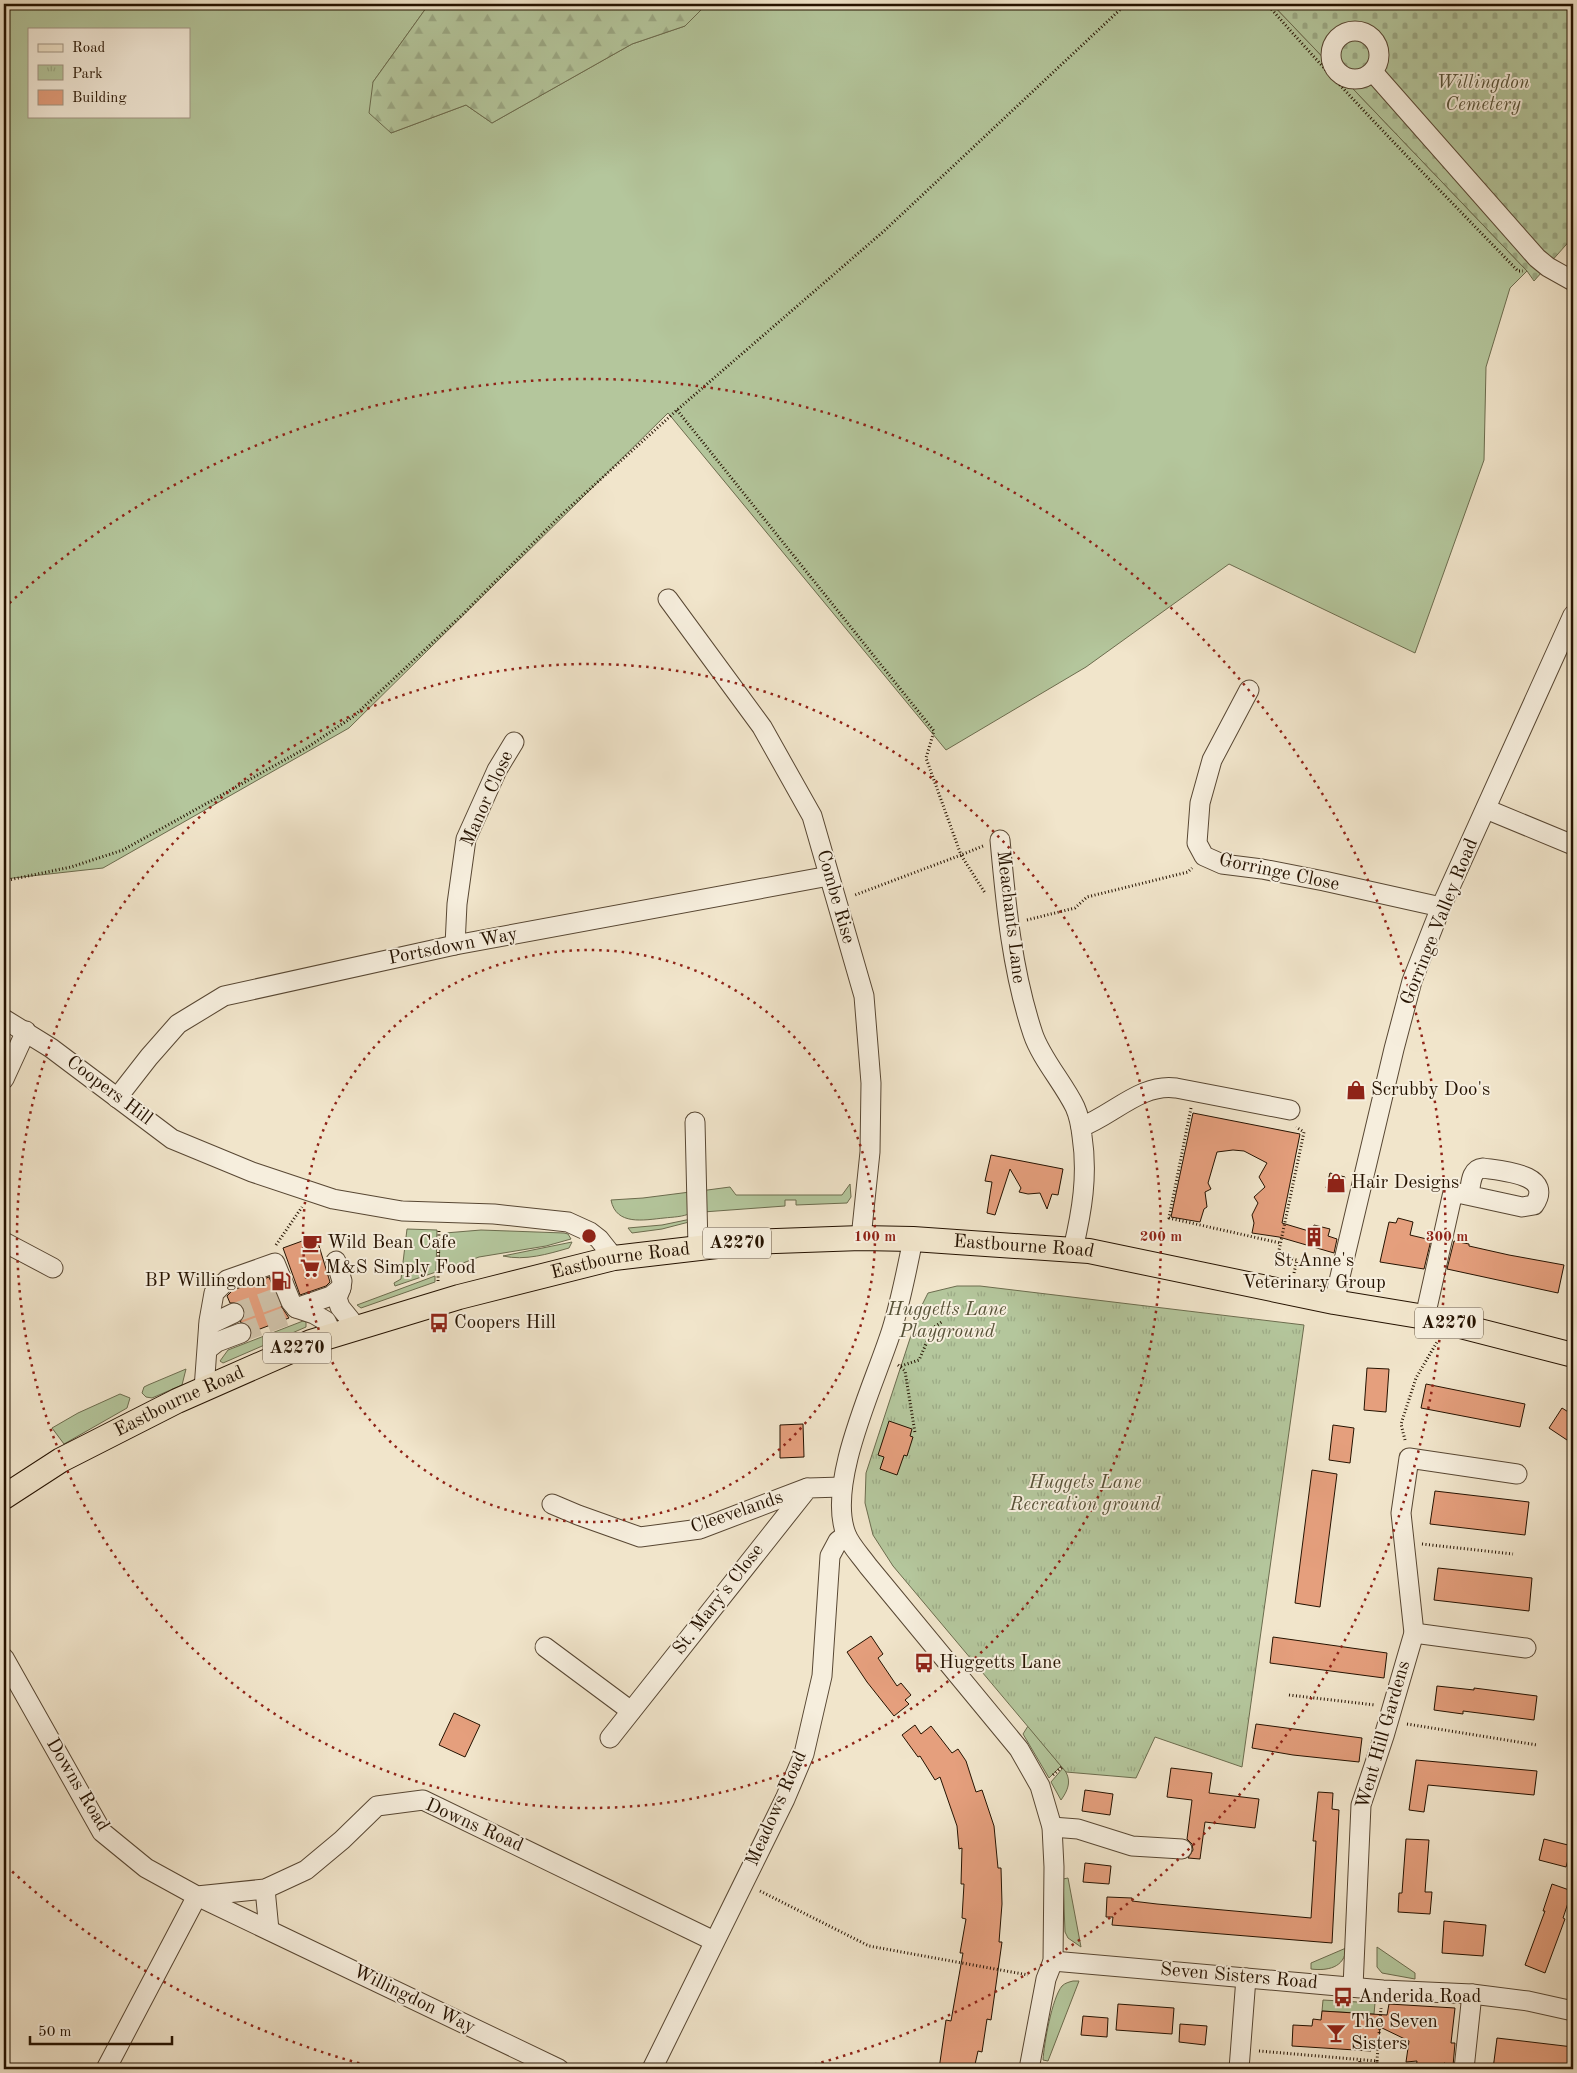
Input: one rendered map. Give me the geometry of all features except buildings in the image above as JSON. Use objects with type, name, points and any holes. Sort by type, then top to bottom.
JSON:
[{"type":"main road","name":"Eastbourne Road","points":[[4,1497],[61,1460],[177,1400],[311,1342],[438,1303],[614,1258],[751,1242],[861,1238],[913,1239],[1073,1249],[1334,1302],[1425,1317],[1570,1352]]},
{"type":"street","points":[[1373,72],[1534,255],[1560,274]]},
{"type":"street","name":"Combe Rise","points":[[668,598],[762,727],[812,816],[838,902],[864,996],[871,1083],[870,1152],[861,1238]]},
{"type":"street","name":"Gorringe Valley Road","points":[[1334,1302],[1412,981],[1441,907],[1573,615]]},
{"type":"street","name":"Gorringe Close","points":[[1249,690],[1212,760],[1200,803],[1197,843],[1204,856],[1222,864],[1262,868],[1441,907]]},
{"type":"street","name":"Manor Close","points":[[455,945],[456,904],[466,839],[497,770],[514,742]]},
{"type":"street","points":[[1486,809],[1573,845]]},
{"type":"street","name":"Meachants Lane","points":[[1000,840],[1008,925],[1020,994],[1034,1038],[1076,1108],[1081,1126],[1086,1178],[1082,1211],[1073,1249]]},
{"type":"street","name":"Portsdown Way","points":[[117,1098],[178,1024],[224,996],[455,945],[829,876]]},
{"type":"street","name":"Coopers Hill","points":[[4,1019],[26,1031],[172,1139],[252,1172],[333,1199],[402,1211],[494,1214],[568,1222],[590,1232],[614,1258]]},
{"type":"street","points":[[4,1079],[26,1031]]},
{"type":"street","points":[[1081,1126],[1094,1122],[1136,1097],[1159,1087],[1194,1091],[1290,1110]]},
{"type":"street","points":[[695,1122],[698,1247]]},
{"type":"street","points":[[1425,1317],[1453,1192],[1469,1195]]},
{"type":"street","points":[[913,1239],[893,1326],[848,1455],[842,1487],[842,1511],[846,1535],[868,1566],[1019,1749],[1040,1786],[1052,1827],[1054,1867],[1053,1961],[1046,1979],[1029,2069]]},
{"type":"street","points":[[4,1242],[52,1268]]},
{"type":"street","points":[[336,1261],[342,1281],[342,1288],[337,1298],[340,1307],[357,1328]]},
{"type":"street","points":[[204,1389],[209,1325],[214,1293],[227,1280],[275,1263],[291,1305],[326,1321],[333,1335]]},
{"type":"street","points":[[291,1305],[331,1296],[342,1288]]},
{"type":"street","points":[[209,1325],[234,1313]]},
{"type":"street","points":[[208,1349],[217,1342],[241,1332]]},
{"type":"street","points":[[1409,1458],[1516,1474]]},
{"type":"street","name":"Went Hill Gardens","points":[[1353,1987],[1361,1805],[1391,1714],[1414,1633],[1401,1513],[1409,1458]]},
{"type":"street","points":[[808,1488],[842,1487]]},
{"type":"street","name":"Cleevelands","points":[[552,1504],[578,1516],[640,1537],[700,1529],[808,1488]]},
{"type":"street","name":"St. Mary's Close","points":[[610,1738],[808,1488]]},
{"type":"street","name":"Meadows Road","points":[[652,2069],[785,1799],[804,1754],[822,1676],[830,1556],[838,1541],[846,1535]]},
{"type":"street","points":[[1414,1633],[1526,1648]]},
{"type":"street","points":[[545,1647],[632,1711]]},
{"type":"street","name":"Downs Road","points":[[4,1658],[102,1832],[146,1868],[196,1896],[265,1888],[306,1870],[342,1840],[377,1806],[423,1800],[714,1941]]},
{"type":"street","points":[[1052,1827],[1078,1829],[1132,1846],[1182,1849]]},
{"type":"street","points":[[265,1888],[269,1930]]},
{"type":"street","points":[[106,2069],[196,1896]]},
{"type":"street","name":"Willingdon Way","points":[[196,1896],[559,2069]]},
{"type":"street","name":"Seven Sisters Road","points":[[1053,1961],[1383,1990],[1472,1994],[1528,2001],[1573,2011]]},
{"type":"street","points":[[1240,2069],[1246,1978]]},
{"type":"street","points":[[1464,2069],[1472,1994]]},
{"type":"path","points":[[4,881],[71,867],[122,850],[322,739],[354,716],[463,614],[560,516],[677,410],[884,231],[1126,4]]},
{"type":"path","points":[[1267,4],[1313,57],[1518,271],[1560,274]]},
{"type":"path","points":[[677,410],[934,732],[926,758],[961,855],[1000,916],[1008,925],[1075,908],[1087,897],[1188,872],[1204,856]]},
{"type":"path","points":[[838,902],[961,855]]},
{"type":"path","points":[[1194,1091],[1169,1218],[1280,1243]]},
{"type":"path","points":[[1290,1110],[1297,1129],[1304,1132],[1278,1255],[1297,1260],[1290,1292]]},
{"type":"path","points":[[275,1246],[301,1209]]},
{"type":"path","points":[[438,1303],[439,1212]]},
{"type":"path","points":[[915,1432],[905,1371],[901,1366],[919,1360],[933,1328],[943,1321]]},
{"type":"path","points":[[1409,1458],[1402,1424],[1416,1378],[1448,1323]]},
{"type":"path","points":[[1404,1543],[1513,1554]]},
{"type":"path","points":[[1289,1695],[1391,1714],[1537,1745]]},
{"type":"path","points":[[744,1883],[869,1946],[1046,1979]]},
{"type":"path","points":[[1383,1990],[1377,2068],[1398,2069]]},
{"type":"path","points":[[1241,2049],[1377,2061]]},
{"type":"path","points":[[1359,2069],[1360,2060]]},
{"type":"green space","points":[[4,4],[429,4],[373,82],[391,133],[466,105],[492,123],[632,44],[685,26],[707,4],[1272,4],[1527,271],[1510,288],[1486,367],[1484,460],[1415,653],[1229,564],[1086,667],[946,750],[668,413],[349,728],[103,868],[4,879]]},
{"type":"green space","points":[[429,4],[537,4],[557,7],[561,4],[707,4],[685,26],[632,44],[492,123],[466,105],[391,133],[369,113],[373,82]]},
{"type":"green space","name":"Willingdon Cemetery","points":[[1272,4],[1573,4],[1573,237],[1534,281],[1527,271]]},
{"type":"green space","points":[[850,1184],[851,1197],[847,1203],[796,1205],[796,1200],[785,1200],[785,1206],[703,1212],[700,1191],[730,1187],[736,1195],[842,1195]]},
{"type":"green space","points":[[690,1192],[691,1213],[674,1217],[632,1220],[619,1214],[611,1200],[643,1198]]},
{"type":"green space","points":[[691,1219],[689,1222],[662,1229],[632,1233],[628,1228],[662,1225]]},
{"type":"green space","points":[[407,1229],[437,1230],[436,1272],[395,1286],[394,1283],[401,1279]]},
{"type":"green space","points":[[481,1230],[564,1233],[568,1234],[571,1239],[546,1246],[479,1257],[439,1272],[440,1239],[445,1233]]},
{"type":"green space","points":[[572,1242],[569,1248],[545,1254],[520,1258],[503,1256]]},
{"type":"green space","points":[[435,1276],[435,1282],[361,1308],[357,1305]]},
{"type":"green space","name":"Huggets Lane Recreation ground","points":[[957,1286],[980,1286],[1304,1325],[1242,1767],[1155,1737],[1136,1778],[1066,1772],[893,1566],[873,1535],[865,1503],[866,1473],[919,1311],[928,1293]]},
{"type":"green space","points":[[303,1321],[306,1322],[306,1327],[223,1363],[220,1361],[228,1350]]},
{"type":"green space","points":[[186,1369],[182,1385],[152,1398],[146,1397],[142,1393],[144,1387]]},
{"type":"green space","points":[[120,1394],[130,1398],[127,1408],[64,1444],[52,1428],[78,1413]]},
{"type":"green space","points":[[1028,1726],[1061,1766],[1049,1778],[1023,1734]]},
{"type":"green space","points":[[1063,1768],[1068,1776],[1068,1784],[1061,1800],[1051,1782]]},
{"type":"green space","points":[[1068,1878],[1081,1947],[1068,1938],[1065,1932],[1063,1879]]},
{"type":"green space","points":[[1377,1947],[1415,1973],[1415,1979],[1382,1973],[1377,1967]]},
{"type":"green space","points":[[1346,1948],[1342,1960],[1334,1967],[1329,1969],[1311,1969],[1311,1963]]},
{"type":"green space","points":[[1079,1981],[1048,2061],[1043,2060],[1052,2010],[1058,1992],[1066,1983]]},
{"type":"green space","points":[[1323,2000],[1375,2003],[1374,2014],[1322,2011]]},
{"type":"tunnel","points":[[234,1313],[281,1296]]},
{"type":"tunnel","points":[[241,1333],[287,1316]]},
{"type":"place","name":"Scrubby Doo's","points":[[1356,1090]]},
{"type":"place","name":"Hair Designs","points":[[1336,1183]]},
{"type":"place","name":"St Anne's Veterinary Group","points":[[1314,1237]]},
{"type":"place","name":"Wild Bean Cafe","points":[[312,1243]]},
{"type":"place","name":"M&S Simply Food","points":[[310,1268]]},
{"type":"place","name":"BP Willingdon","points":[[281,1281]]},
{"type":"place","name":"Coopers Hill","points":[[439,1323]]},
{"type":"place","name":"Huggetts Lane","points":[[924,1663]]},
{"type":"place","name":"Anderida Road","points":[[1343,1997]]},
{"type":"place","name":"The Seven Sisters","points":[[1336,2033]]},
{"type":"park label","name":"Huggetts Lane Playground","points":[[947,1321]]}]
